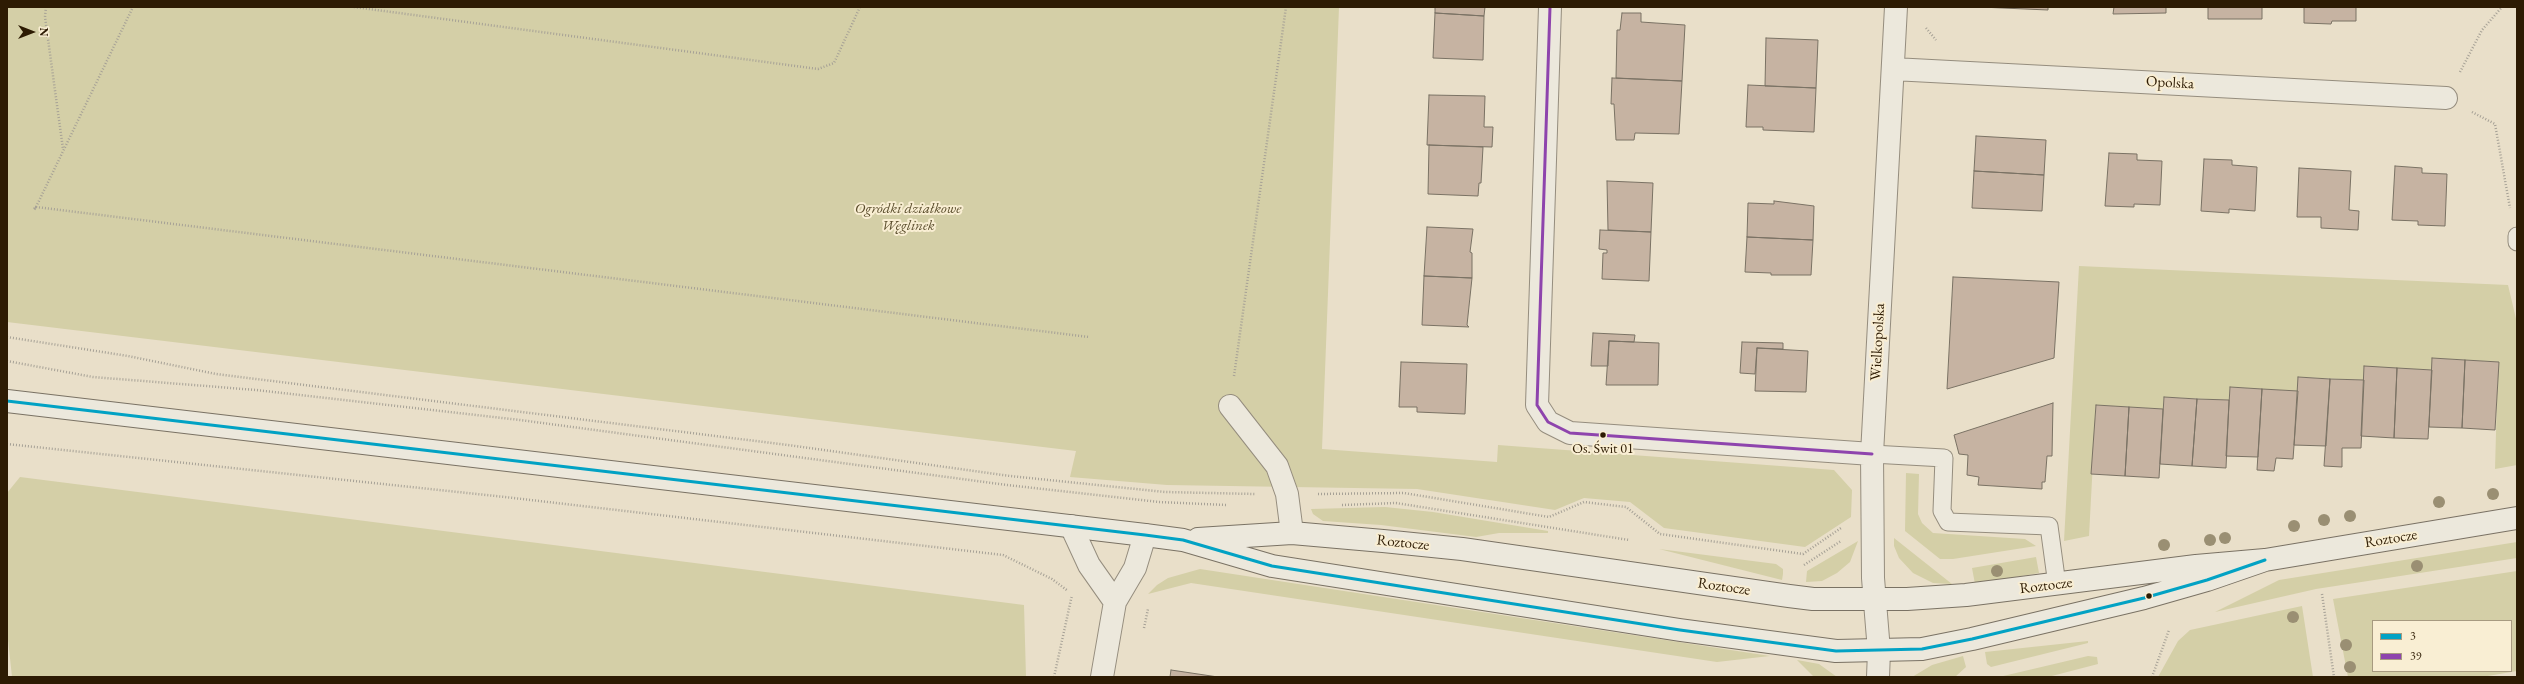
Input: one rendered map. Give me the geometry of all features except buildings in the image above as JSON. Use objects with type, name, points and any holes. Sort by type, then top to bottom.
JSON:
[{"type":"street","points":[[1550,7],[1537,405],[1548,422],[1570,433],[1872,454]]},
{"type":"street","name":"Wielkopolska","points":[[1878,677],[1879,651],[1872,524],[1872,454],[1896,7]]},
{"type":"street","name":"Opolska","points":[[1893,69],[2446,98]]},
{"type":"street","name":"Roztocze","points":[[8,401],[1145,534],[1183,540],[1272,566],[1808,648],[1857,652],[1922,649],[1972,640],[2144,598],[2207,580],[2265,560]]},
{"type":"street","points":[[1230,406],[1277,466],[1287,494],[1292,533]]},
{"type":"street","name":"Roztocze","points":[[1183,540],[1292,533],[1462,549],[1789,596],[1875,599],[1966,595],[2057,585],[2196,566],[2265,560],[2517,518]]},
{"type":"street","points":[[1071,526],[1089,565],[1115,602]]},
{"type":"street","points":[[1102,677],[1115,602],[1135,568],[1145,534]]},
{"type":"lane","points":[[1872,454],[1944,458],[1942,511],[1948,522],[2049,526],[2057,585]]},
{"type":"path","points":[[46,7],[45,17],[63,150]]},
{"type":"path","points":[[133,7],[36,207],[1089,337]]},
{"type":"path","points":[[354,7],[818,69],[834,63],[860,7]]},
{"type":"path","points":[[1230,406],[1286,7]]},
{"type":"path","points":[[2502,7],[2482,30],[2446,98],[2495,124],[2517,238]]},
{"type":"path","points":[[7,337],[128,356],[216,374],[788,445],[1010,476],[1165,492],[1287,494],[1404,493],[1549,517],[1584,502],[1626,507],[1660,534],[1803,554],[1849,524],[1872,524]]},
{"type":"path","points":[[7,361],[93,377],[256,390],[520,420],[1015,486],[1159,502],[1227,505]]},
{"type":"path","points":[[7,444],[490,495],[1003,555],[1052,579],[1072,594],[1115,602]]},
{"type":"path","points":[[1341,505],[1396,503],[1631,540]]},
{"type":"path","points":[[1798,565],[1805,566],[1858,530],[1872,524]]},
{"type":"path","points":[[1054,677],[1072,594]]},
{"type":"path","points":[[2322,594],[2334,677]]},
{"type":"path","points":[[2152,677],[2169,630]]},
{"type":"green space","name":"Ogródki działkowe Węglinek","points":[[7,7],[1339,7],[1322,449],[1497,462],[1498,445],[1834,470],[1852,490],[1851,517],[1805,547],[1664,528],[1630,502],[1584,498],[1555,510],[1417,489],[1167,485],[1070,477],[1076,451],[7,322]]},
{"type":"green space","points":[[2079,266],[2508,285],[2517,323],[2517,465],[2495,469],[2498,362],[2432,358],[2432,370],[2397,368],[2364,380],[2298,377],[2298,391],[2230,387],[2229,400],[2164,397],[2163,409],[2096,405],[2089,536],[2064,541]]},
{"type":"green space","points":[[1906,473],[1919,474],[1918,514],[1922,523],[1933,533],[2025,539],[2036,546],[1953,559],[1940,559],[1905,531]]},
{"type":"green space","points":[[20,477],[1024,605],[1026,677],[12,677],[7,630],[7,493]]},
{"type":"green space","points":[[1385,507],[1433,512],[1548,531],[1548,533],[1499,533],[1476,537],[1381,525],[1323,521],[1313,514],[1311,509]]},
{"type":"green space","points":[[1894,538],[1952,584],[1933,583],[1913,573],[1899,558],[1894,546]]},
{"type":"green space","points":[[1858,541],[1850,562],[1837,573],[1822,581],[1806,582],[1807,571]]},
{"type":"green space","points":[[2517,542],[2517,558],[2316,589],[2215,612],[2279,580]]},
{"type":"green space","points":[[1659,549],[1776,564],[1783,569],[1782,580]]},
{"type":"green space","points":[[2036,557],[2039,573],[1975,584],[1972,568]]},
{"type":"green space","points":[[1200,569],[1770,656],[1717,662],[1191,583],[1148,594],[1157,585],[1168,578]]},
{"type":"green space","points":[[2517,571],[2517,671],[2512,672],[2512,620],[2372,620],[2372,672],[2511,672],[2482,677],[2348,677],[2333,599]]},
{"type":"green space","points":[[2302,606],[2313,677],[2158,677],[2178,641],[2190,630]]},
{"type":"green space","points":[[2088,641],[2088,643],[1991,667],[1987,664],[1985,652]]},
{"type":"green space","points":[[1963,656],[1966,667],[1955,677],[1912,677],[1932,665]]},
{"type":"green space","points":[[2088,656],[2097,657],[2098,664],[2048,677],[1999,677]]},
{"type":"green space","points":[[1797,660],[1819,664],[1837,677],[1814,677]]},
{"type":"transit line","name":"39","points":[[1550,7],[1537,405],[1548,422],[1570,433],[1872,454]]},
{"type":"transit line","name":"3","points":[[7,401],[1183,540],[1272,566],[1680,630],[1836,651],[1922,649],[1972,639],[2144,598],[2207,580],[2265,560]]},
{"type":"place","name":"Os. Świt 01","points":[[1603,435]]}]
